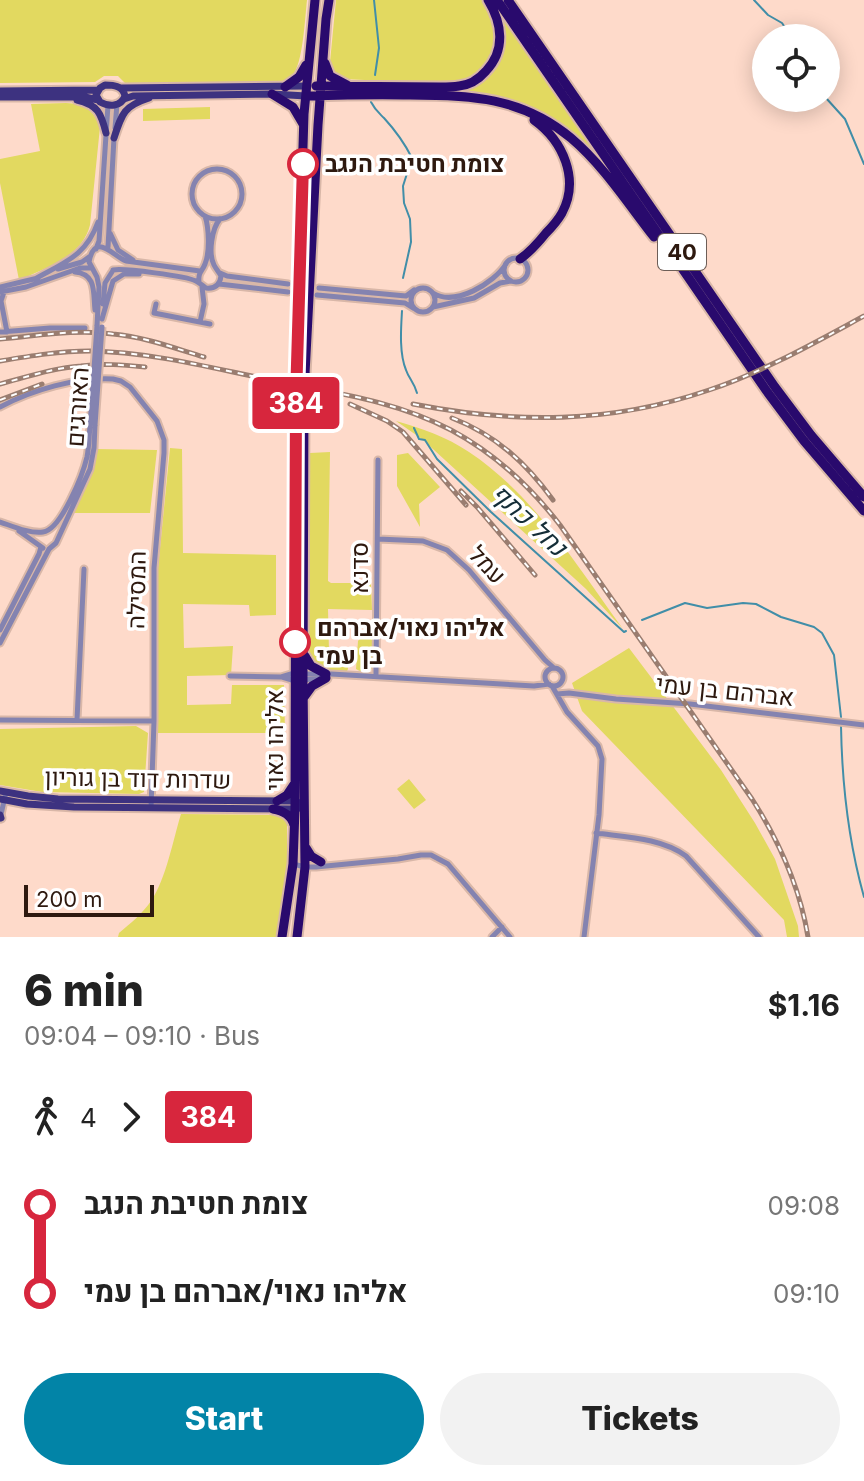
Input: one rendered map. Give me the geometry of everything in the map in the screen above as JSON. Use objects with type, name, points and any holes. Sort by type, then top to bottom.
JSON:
[{"type":"highway","points":[[303,134],[315,0]]},
{"type":"highway","points":[[300,374],[329,0]]},
{"type":"highway","points":[[318,125],[327,104],[349,91],[459,86],[482,75],[492,65],[501,38],[499,23],[488,0]]},
{"type":"highway","name":"40","points":[[497,0],[768,393],[864,511]]},
{"type":"highway","name":"40","points":[[508,0],[775,387],[864,497]]},
{"type":"highway","points":[[285,87],[303,71],[310,54]]},
{"type":"highway","points":[[323,54],[330,76],[349,91]]},
{"type":"highway","points":[[306,91],[491,99],[535,114],[571,138],[612,182],[722,327]]},
{"type":"highway","points":[[272,94],[296,110],[303,126],[300,399]]},
{"type":"highway","points":[[491,99],[518,110],[542,125],[557,142],[567,161],[567,197],[562,212],[520,259]]},
{"type":"highway","name":"אליהו נאוי","points":[[282,937],[293,864],[303,700],[299,677],[304,653],[300,399]]},
{"type":"highway","name":"אליהו נאוי","points":[[297,937],[305,865],[295,783],[299,677],[300,399]]},
{"type":"highway","points":[[303,700],[312,686],[326,676],[311,666],[304,653]]},
{"type":"highway","points":[[294,825],[292,819],[275,805],[295,783]]},
{"type":"highway","points":[[304,844],[311,856],[321,862]]},
{"type":"main road","points":[[0,91],[98,90],[111,85],[121,88],[285,87],[306,91]]},
{"type":"main road","points":[[116,103],[125,96],[121,88]]},
{"type":"main road","points":[[98,90],[98,100]]},
{"type":"main road","points":[[0,97],[85,97],[116,103],[133,96],[306,91]]},
{"type":"main road","points":[[114,138],[127,108],[159,95]]},
{"type":"main road","points":[[63,97],[91,105],[100,114],[106,133]]},
{"type":"main road","name":"שדרות דוד בן גוריון","points":[[3,796],[152,804],[298,805]]},
{"type":"street","points":[[1,290],[82,262],[96,249],[106,133],[116,103]]},
{"type":"street","points":[[108,248],[116,103]]},
{"type":"street","points":[[220,219],[198,210],[192,195],[193,185],[199,177],[205,172],[220,169],[234,175],[241,184],[242,200],[236,210],[216,223],[213,231],[214,267],[227,276],[288,284]]},
{"type":"street","points":[[35,279],[84,249],[93,235],[101,209]]},
{"type":"street","points":[[200,322],[204,304],[202,269],[208,234],[204,215]]},
{"type":"street","points":[[109,219],[112,241],[121,254],[149,265]]},
{"type":"street","points":[[96,249],[108,248],[126,261],[149,265],[214,267]]},
{"type":"street","points":[[90,256],[92,270]]},
{"type":"street","points":[[112,271],[117,262],[116,256]]},
{"type":"street","points":[[317,295],[405,303],[423,312],[474,298],[500,283],[521,281],[528,273],[525,263],[512,259],[497,276],[472,292],[442,297],[423,287],[406,296],[319,288]]},
{"type":"street","points":[[506,264],[505,274],[511,281]]},
{"type":"street","points":[[1,290],[26,287],[80,268],[102,275],[125,269],[164,275],[208,288],[288,292]]},
{"type":"street","name":"האורגים","points":[[56,540],[90,469],[94,448],[99,287],[92,270]]},
{"type":"street","name":"האורגים","points":[[99,324],[104,284],[112,271]]},
{"type":"street","points":[[62,273],[85,273],[90,278],[99,324]]},
{"type":"street","points":[[204,304],[221,279],[220,273]]},
{"type":"street","points":[[99,324],[110,286],[117,278],[130,274],[164,275]]},
{"type":"street","points":[[423,278],[423,287]]},
{"type":"street","points":[[1,290],[3,332]]},
{"type":"street","points":[[413,308],[410,301],[414,290]]},
{"type":"street","points":[[433,293],[433,307]]},
{"type":"street","points":[[156,304],[154,313],[210,324]]},
{"type":"street","points":[[0,324],[3,332]]},
{"type":"street","points":[[3,332],[85,328]]},
{"type":"street","name":"המסילה","points":[[0,407],[56,385],[106,378],[128,385],[163,433],[154,568],[152,804]]},
{"type":"street","name":"האורגים","points":[[45,532],[61,518],[80,480],[93,425]]},
{"type":"street","name":"סדנא","points":[[376,675],[378,460]]},
{"type":"street","points":[[0,522],[55,535],[56,540],[0,643]]},
{"type":"street","points":[[12,526],[49,549]]},
{"type":"street","points":[[0,630],[39,554],[38,539],[45,532]]},
{"type":"street","name":"עמל","points":[[378,539],[423,541],[447,550],[469,570],[545,660],[550,678]]},
{"type":"street","points":[[77,720],[84,569]]},
{"type":"street","points":[[230,676],[351,674],[534,686],[559,670],[563,674],[559,695]]},
{"type":"street","points":[[550,678],[561,684]]},
{"type":"street","points":[[550,678],[567,712],[598,746],[602,759],[584,937]]},
{"type":"street","name":"אברהם בן עמי","points":[[559,695],[582,694],[690,704],[864,725]]},
{"type":"street","points":[[0,720],[154,721]]},
{"type":"street","points":[[0,818],[3,796]]},
{"type":"street","points":[[596,833],[644,840],[676,849],[686,856],[759,937]]},
{"type":"street","points":[[293,864],[337,864],[431,855],[448,864],[510,937]]},
{"type":"street","points":[[305,865],[321,862],[337,864]]},
{"type":"street","points":[[492,937],[502,927]]},
{"type":"shaded area","points":[[0,0],[307,0],[299,62],[292,76],[281,82],[125,83],[118,76],[104,76],[95,82],[0,83]]},
{"type":"shaded area","points":[[336,0],[482,0],[496,32],[495,49],[486,67],[471,79],[452,84],[343,79],[333,72],[330,62]]},
{"type":"shaded area","points":[[491,0],[607,169],[577,136],[547,115],[505,98],[460,91],[487,76],[500,60],[504,29]]},
{"type":"shaded area","points":[[66,103],[88,109],[100,127],[90,225],[79,245],[62,260],[19,280],[0,183],[0,159],[40,151],[31,104]]},
{"type":"shaded area","points":[[210,107],[210,119],[143,121],[143,109]]},
{"type":"shaded area","points":[[396,421],[461,447],[514,489],[554,533],[623,629],[586,589],[422,439]]},
{"type":"shaded area","points":[[170,448],[182,449],[183,553],[276,555],[276,615],[250,616],[249,605],[183,604],[184,648],[233,646],[231,675],[187,676],[187,705],[231,704],[232,685],[284,685],[285,733],[158,733],[157,578]]},
{"type":"shaded area","points":[[95,449],[157,450],[150,513],[73,513],[91,474]]},
{"type":"shaded area","points":[[330,452],[328,581],[371,583],[372,610],[328,609],[329,652],[347,662],[346,673],[322,669],[308,650],[310,453]]},
{"type":"shaded area","points":[[408,453],[440,487],[419,504],[420,527],[397,486],[397,455]]},
{"type":"shaded area","points":[[361,637],[374,642],[374,664],[370,671],[356,669]]},
{"type":"shaded area","points":[[629,648],[721,770],[755,823],[775,859],[799,937],[787,937],[784,920],[582,711],[572,683]]},
{"type":"shaded area","points":[[136,726],[148,733],[144,792],[42,792],[0,785],[0,729]]},
{"type":"shaded area","points":[[409,779],[426,800],[414,809],[397,789]]},
{"type":"shaded area","points":[[181,814],[276,815],[287,822],[287,874],[276,937],[118,937],[144,910],[156,892]]},
{"type":"waterway","name":"נחל כתף","points":[[374,0],[379,48],[375,75]]},
{"type":"waterway","points":[[754,0],[768,15],[783,24]]},
{"type":"waterway","name":"נחל כתף","points":[[371,102],[396,132],[412,158],[403,186],[411,242],[403,278]]},
{"type":"waterway","points":[[839,112],[845,119],[864,164]]},
{"type":"waterway","name":"נחל כתף","points":[[402,311],[402,356],[417,393]]},
{"type":"waterway","name":"נחל כתף","points":[[414,428],[419,439],[425,440],[437,459],[491,512],[626,631]]},
{"type":"waterway","name":"נחל כתף","points":[[642,620],[685,603],[707,608],[743,603],[756,604],[781,617],[814,627],[822,633],[834,655],[841,717]]},
{"type":"waterway","name":"נחל כתף","points":[[841,726],[847,812],[864,897]]},
{"type":"tunnel","points":[[288,284],[319,288]]},
{"type":"railway","points":[[413,404],[451,411],[525,417],[599,415],[635,409],[709,390],[749,375],[864,316]]},
{"type":"railway","points":[[0,339],[85,332],[125,335],[204,357]]},
{"type":"railway","points":[[0,361],[90,351],[137,354],[184,362],[387,405],[430,420],[482,449],[524,484],[560,525],[752,799],[787,865],[808,937]]},
{"type":"railway","points":[[0,384],[71,367],[105,364],[145,367]]},
{"type":"railway","points":[[0,400],[42,384]]},
{"type":"railway","points":[[350,404],[403,432],[466,505]]},
{"type":"railway","points":[[452,418],[483,433],[509,452],[553,500]]},
{"type":"railway","points":[[461,491],[535,575]]},
{"type":"bus line","name":"384","points":[[295,642],[296,398],[303,164]]},
{"type":"place","name":"צומת חטיבת הנגב","points":[[303,164]]},
{"type":"place","name":"אליהו נאוי/אברהם בן עמי","points":[[295,642]]}]
